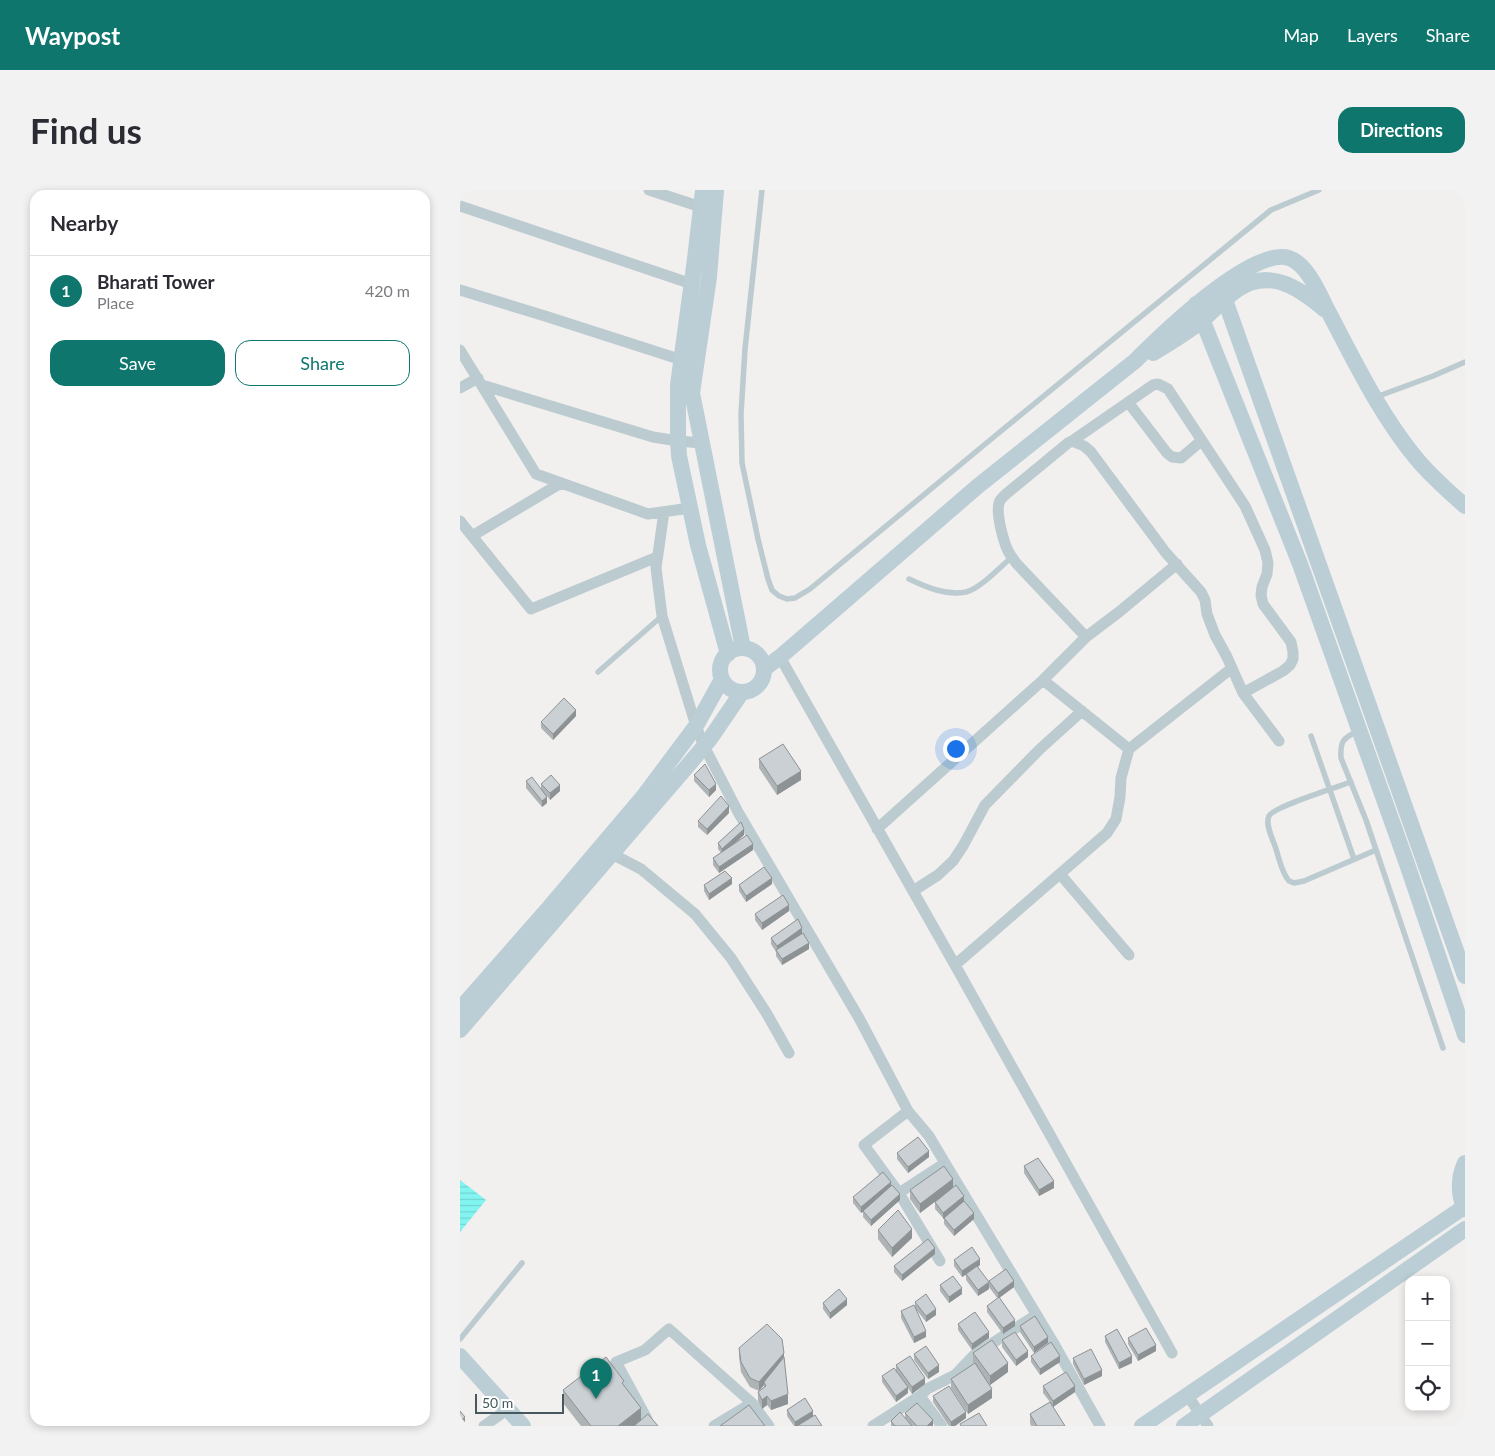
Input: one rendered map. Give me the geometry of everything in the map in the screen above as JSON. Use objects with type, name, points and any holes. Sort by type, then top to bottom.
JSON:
[{"type":"street","points":[[649,190],[701,206]]},
{"type":"street","points":[[712,191],[701,206],[678,385],[678,441],[679,456],[698,545],[728,654]]},
{"type":"street","points":[[712,191],[709,277],[692,393],[743,648]]},
{"type":"street","points":[[460,206],[692,284]]},
{"type":"street","points":[[1135,361],[1154,353],[1202,320],[1223,293],[1244,271],[1270,258],[1288,258],[1301,266],[1315,286],[1382,412],[1416,459],[1465,506]]},
{"type":"street","points":[[764,668],[780,657],[978,486],[1135,361],[1196,304],[1238,289],[1251,282],[1262,280],[1275,281],[1304,293],[1330,313]]},
{"type":"street","points":[[460,290],[682,360]]},
{"type":"street","points":[[1223,293],[1465,976]]},
{"type":"street","points":[[1196,304],[1300,564],[1406,861],[1465,1035]]},
{"type":"street","points":[[460,350],[536,474],[648,514],[690,508]]},
{"type":"street","points":[[460,388],[480,382],[653,437],[702,443]]},
{"type":"street","points":[[1086,637],[1008,552],[998,511],[1001,499],[1068,443],[1153,385],[1164,385],[1244,506],[1265,550],[1268,563],[1261,595],[1263,604],[1291,642],[1293,659],[1290,665],[1283,671],[1242,693]]},
{"type":"street","points":[[1128,402],[1172,457],[1180,458],[1201,441]]},
{"type":"street","points":[[1072,441],[1084,446],[1091,452],[1166,553],[1201,592],[1215,635],[1242,693],[1279,741]]},
{"type":"street","points":[[472,536],[561,483]]},
{"type":"street","points":[[664,512],[656,568],[662,616],[704,746],[738,812],[859,1018],[908,1111],[929,1136],[1053,1342],[1100,1426]]},
{"type":"street","points":[[460,521],[531,609],[657,557]]},
{"type":"street","points":[[878,829],[1043,680],[1086,637],[1177,564]]},
{"type":"street","points":[[743,648],[760,656],[764,668],[764,676],[756,688],[749,692],[734,691],[722,680],[720,668],[728,654],[732,650],[743,648]]},
{"type":"street","points":[[780,657],[1172,1353]]},
{"type":"street","points":[[955,965],[1107,833],[1116,819],[1121,778],[1129,749],[1232,668]]},
{"type":"street","points":[[491,984],[547,910],[643,796],[696,726],[722,680]]},
{"type":"street","points":[[1043,680],[1129,749]]},
{"type":"street","points":[[460,1030],[465,1013],[612,854],[704,746],[742,692]]},
{"type":"street","points":[[913,891],[938,875],[953,862],[985,805],[1040,749],[1082,711]]},
{"type":"street","points":[[612,854],[642,869],[695,914],[731,958],[767,1014],[789,1053]]},
{"type":"street","points":[[1060,874],[1130,955]]},
{"type":"street","points":[[908,1111],[864,1145],[898,1194],[940,1261]]},
{"type":"street","points":[[898,1194],[945,1163]]},
{"type":"street","points":[[1142,1426],[1464,1208],[1459,1190],[1461,1171],[1465,1163]]},
{"type":"street","points":[[1184,1426],[1204,1420],[1465,1229]]},
{"type":"street","points":[[872,1426],[920,1396],[927,1389],[955,1375],[974,1355],[1036,1315]]},
{"type":"street","points":[[647,1424],[616,1362],[645,1350],[669,1328],[752,1403],[769,1426]]},
{"type":"street","points":[[460,1356],[523,1426]]},
{"type":"street","points":[[920,1396],[942,1426]]},
{"type":"street","points":[[1188,1396],[1204,1420]]},
{"type":"street","points":[[714,1426],[752,1403]]},
{"type":"street","points":[[484,1426],[508,1409]]},
{"type":"lane","points":[[762,190],[745,350],[741,414],[742,463],[768,579],[772,590],[779,596],[787,599],[795,598],[810,589],[1271,210],[1319,190]]},
{"type":"lane","points":[[1375,398],[1465,362]]},
{"type":"lane","points":[[909,579],[929,588],[949,593],[966,592],[987,579],[1012,557]]},
{"type":"lane","points":[[598,672],[662,616]]},
{"type":"lane","points":[[1359,731],[1346,737],[1343,741],[1340,749],[1341,758],[1376,850],[1443,1048]]},
{"type":"lane","points":[[1311,736],[1354,859]]},
{"type":"lane","points":[[1351,782],[1284,806],[1269,815],[1268,824],[1284,874],[1290,881],[1304,881],[1376,850]]},
{"type":"lane","points":[[460,1338],[522,1263]]},
{"type":"water","points":[[460,1180],[486,1200],[460,1232]]},
{"type":"building","points":[[564,698],[576,710],[553,734],[541,722]]},
{"type":"building","points":[[783,744],[801,771],[777,786],[759,759]]},
{"type":"building","points":[[705,764],[716,784],[709,790],[694,775]]},
{"type":"building","points":[[551,775],[560,785],[550,793],[541,784]]},
{"type":"building","points":[[532,777],[547,797],[542,801],[526,781]]},
{"type":"building","points":[[721,796],[729,806],[707,829],[698,821]]},
{"type":"building","points":[[741,822],[744,829],[722,849],[718,843]]},
{"type":"building","points":[[747,835],[753,844],[719,867],[713,858]]},
{"type":"building","points":[[764,867],[772,878],[746,896],[739,885]]},
{"type":"building","points":[[725,871],[732,878],[709,894],[704,885]]},
{"type":"building","points":[[783,895],[789,905],[762,923],[755,914]]},
{"type":"building","points":[[798,919],[802,928],[777,946],[771,938]]},
{"type":"building","points":[[803,933],[809,943],[782,959],[776,950]]},
{"type":"building","points":[[918,1137],[929,1151],[908,1167],[897,1153]]},
{"type":"building","points":[[1038,1158],[1054,1181],[1039,1190],[1024,1166]]},
{"type":"building","points":[[944,1166],[953,1179],[920,1204],[910,1190]]},
{"type":"building","points":[[883,1172],[891,1182],[861,1207],[853,1197]]},
{"type":"building","points":[[892,1185],[900,1194],[871,1220],[863,1211]]},
{"type":"building","points":[[956,1185],[964,1196],[943,1213],[935,1202]]},
{"type":"building","points":[[964,1201],[974,1213],[954,1230],[944,1218]]},
{"type":"building","points":[[898,1210],[912,1229],[892,1248],[878,1230]]},
{"type":"building","points":[[928,1239],[935,1248],[902,1275],[894,1266]]},
{"type":"building","points":[[972,1247],[980,1259],[962,1271],[954,1260]]},
{"type":"building","points":[[977,1266],[989,1282],[978,1290],[966,1274]]},
{"type":"building","points":[[1006,1269],[1014,1281],[998,1293],[989,1281]]},
{"type":"building","points":[[953,1276],[962,1288],[949,1297],[940,1285]]},
{"type":"building","points":[[839,1289],[847,1299],[830,1313],[823,1303]]},
{"type":"building","points":[[926,1294],[936,1309],[926,1316],[915,1302]]},
{"type":"building","points":[[999,1297],[1015,1320],[1003,1328],[987,1306]]},
{"type":"building","points":[[914,1305],[926,1331],[914,1337],[901,1311]]},
{"type":"building","points":[[975,1312],[989,1332],[972,1344],[958,1324]]},
{"type":"building","points":[[1035,1316],[1048,1337],[1034,1347],[1020,1326]]},
{"type":"building","points":[[767,1324],[782,1339],[784,1353],[759,1382],[750,1378],[741,1362],[739,1348]]},
{"type":"building","points":[[1146,1328],[1156,1345],[1138,1355],[1128,1338]]},
{"type":"building","points":[[1117,1329],[1132,1356],[1119,1363],[1105,1336]]},
{"type":"building","points":[[1015,1332],[1028,1351],[1016,1360],[1002,1340]]},
{"type":"building","points":[[992,1340],[1008,1363],[990,1376],[973,1353]]},
{"type":"building","points":[[1051,1342],[1060,1356],[1040,1369],[1031,1356]]},
{"type":"building","points":[[926,1346],[939,1365],[928,1373],[914,1354]]},
{"type":"building","points":[[1091,1349],[1102,1370],[1084,1379],[1073,1358]]},
{"type":"building","points":[[910,1356],[925,1378],[912,1387],[896,1365]]},
{"type":"building","points":[[606,1357],[624,1381],[622,1383],[641,1408],[618,1426],[591,1426],[563,1390]]},
{"type":"building","points":[[784,1357],[788,1394],[771,1401],[767,1396],[762,1400],[758,1392],[766,1386],[764,1382]]},
{"type":"building","points":[[975,1363],[992,1389],[968,1405],[951,1379]]},
{"type":"building","points":[[894,1368],[908,1387],[896,1396],[882,1376]]},
{"type":"building","points":[[1066,1372],[1075,1386],[1053,1401],[1043,1386]]},
{"type":"building","points":[[949,1386],[966,1412],[951,1422],[933,1396]]},
{"type":"building","points":[[805,1398],[813,1411],[795,1422],[787,1410]]},
{"type":"building","points":[[1050,1402],[1065,1426],[1037,1426],[1030,1414]]},
{"type":"building","points":[[917,1403],[933,1420],[927,1426],[917,1426],[905,1413]]},
{"type":"building","points":[[749,1405],[765,1426],[720,1426]]},
{"type":"building","points":[[460,1411],[465,1417],[460,1421]]},
{"type":"building","points":[[900,1412],[912,1426],[895,1426],[891,1421]]},
{"type":"building","points":[[979,1413],[987,1426],[961,1426],[960,1424]]},
{"type":"building","points":[[648,1414],[658,1426],[634,1426]]},
{"type":"building","points":[[815,1415],[822,1426],[797,1426]]},
{"type":"place","name":"Bharati Tower","points":[[596,1399]]}]
